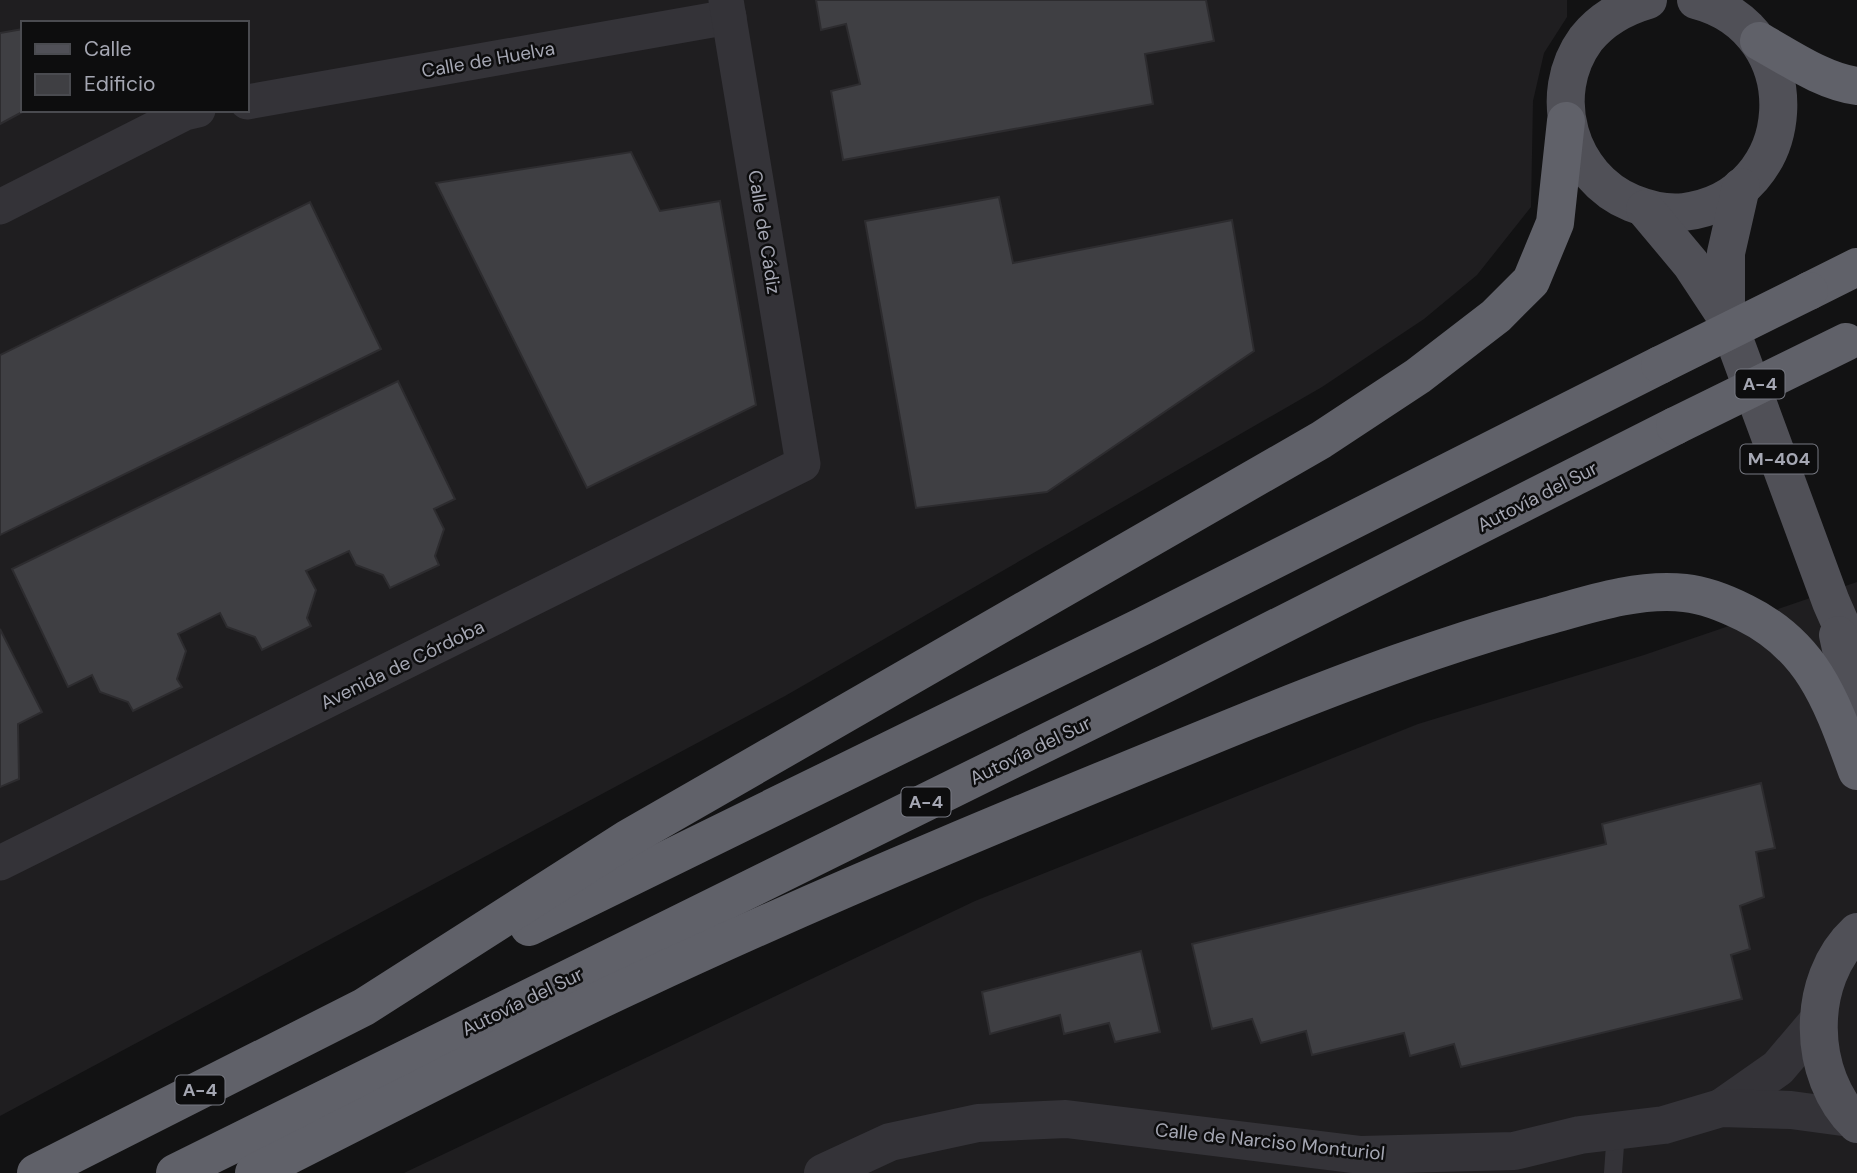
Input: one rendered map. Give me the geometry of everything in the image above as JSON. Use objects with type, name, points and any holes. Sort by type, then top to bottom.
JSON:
[{"type":"highway","points":[[1759,41],[1810,70],[1857,86]]},
{"type":"highway","points":[[364,1007],[627,839],[1321,440],[1418,376],[1496,317],[1531,281],[1555,223],[1566,121]]},
{"type":"highway","name":"A-4","points":[[36,1173],[364,1007],[1143,626],[1857,267]]},
{"type":"highway","name":"Autovía del Sur","points":[[175,1173],[1160,686],[1852,339]]},
{"type":"highway","points":[[254,1173],[634,984],[905,862],[1393,664],[1486,632],[1583,606],[1636,594],[1687,593],[1726,604],[1774,628],[1796,648],[1821,683],[1840,723],[1857,771]]},
{"type":"main road","name":"M-404","points":[[1587,39],[1589,0]]},
{"type":"main road","name":"M-404","points":[[1648,0],[1627,6],[1606,20],[1587,39],[1574,61],[1566,87],[1566,121],[1576,152],[1593,177],[1616,197],[1645,209],[1682,212],[1713,205],[1741,187],[1764,162],[1776,134],[1780,104],[1774,69],[1759,41],[1738,19],[1713,4],[1696,0]]},
{"type":"main road","name":"M-404","points":[[1726,317],[1726,253],[1741,187]]},
{"type":"main road","name":"M-404","points":[[1645,209],[1692,264],[1726,317],[1831,602],[1857,661]]},
{"type":"main road","name":"M-404","points":[[1831,602],[1857,722]]},
{"type":"main road","points":[[1854,1121],[1832,1090],[1821,1057],[1818,1021],[1824,988],[1838,956],[1856,928]]},
{"type":"street","name":"Calle de Huelva","points":[[248,102],[727,8]]},
{"type":"street","name":"Calle de Cádiz","points":[[727,8],[803,464]]},
{"type":"street","points":[[0,207],[189,112]]},
{"type":"street","name":"Avenida de Córdoba","points":[[0,863],[803,464]]},
{"type":"street","name":"Calle de Narciso Monturiol","points":[[1721,1108],[1778,1068],[1818,1021]]},
{"type":"street","name":"Calle de Narciso Monturiol","points":[[823,1173],[890,1142],[978,1123],[1066,1119],[1361,1155],[1393,1163],[1466,1163],[1580,1135],[1664,1125],[1721,1108],[1791,1110],[1854,1121]]},
{"type":"lane","points":[[1613,1173],[1616,1131]]},
{"type":"shaded area","points":[[0,0],[1567,0],[1567,17],[1544,53],[1533,101],[1531,207],[1477,275],[1424,319],[1322,387],[785,696],[0,1116]]},
{"type":"shaded area","points":[[1857,582],[1857,1173],[404,1173],[975,901],[1418,724],[1644,655]]},
{"type":"building","points":[[816,0],[1206,0],[1214,41],[1145,54],[1153,104],[843,160],[831,91],[860,84],[846,24],[821,30]]},
{"type":"building","points":[[21,29],[22,112],[0,124],[0,33]]},
{"type":"building","points":[[631,152],[660,211],[720,201],[756,405],[587,488],[436,183]]},
{"type":"building","points":[[999,197],[1013,263],[1232,220],[1254,351],[1047,492],[916,508],[865,221]]},
{"type":"building","points":[[310,202],[381,349],[0,535],[0,355]]},
{"type":"building","points":[[398,381],[455,499],[434,509],[444,529],[435,556],[439,565],[390,588],[383,575],[356,565],[349,551],[306,571],[316,590],[307,618],[311,626],[262,650],[255,637],[227,627],[220,613],[178,634],[186,651],[177,679],[182,687],[133,711],[128,702],[100,692],[92,675],[68,687],[12,569]]},
{"type":"building","points":[[0,629],[42,712],[18,724],[19,779],[0,787]]},
{"type":"building","points":[[1761,783],[1775,848],[1756,852],[1764,897],[1740,906],[1750,949],[1731,955],[1742,999],[1461,1067],[1454,1044],[1410,1056],[1404,1033],[1312,1055],[1306,1031],[1261,1043],[1252,1019],[1212,1029],[1192,944],[1606,844],[1602,824]]},
{"type":"building","points":[[1141,951],[1160,1032],[1115,1042],[1109,1023],[1064,1034],[1060,1015],[990,1034],[982,992]]}]
